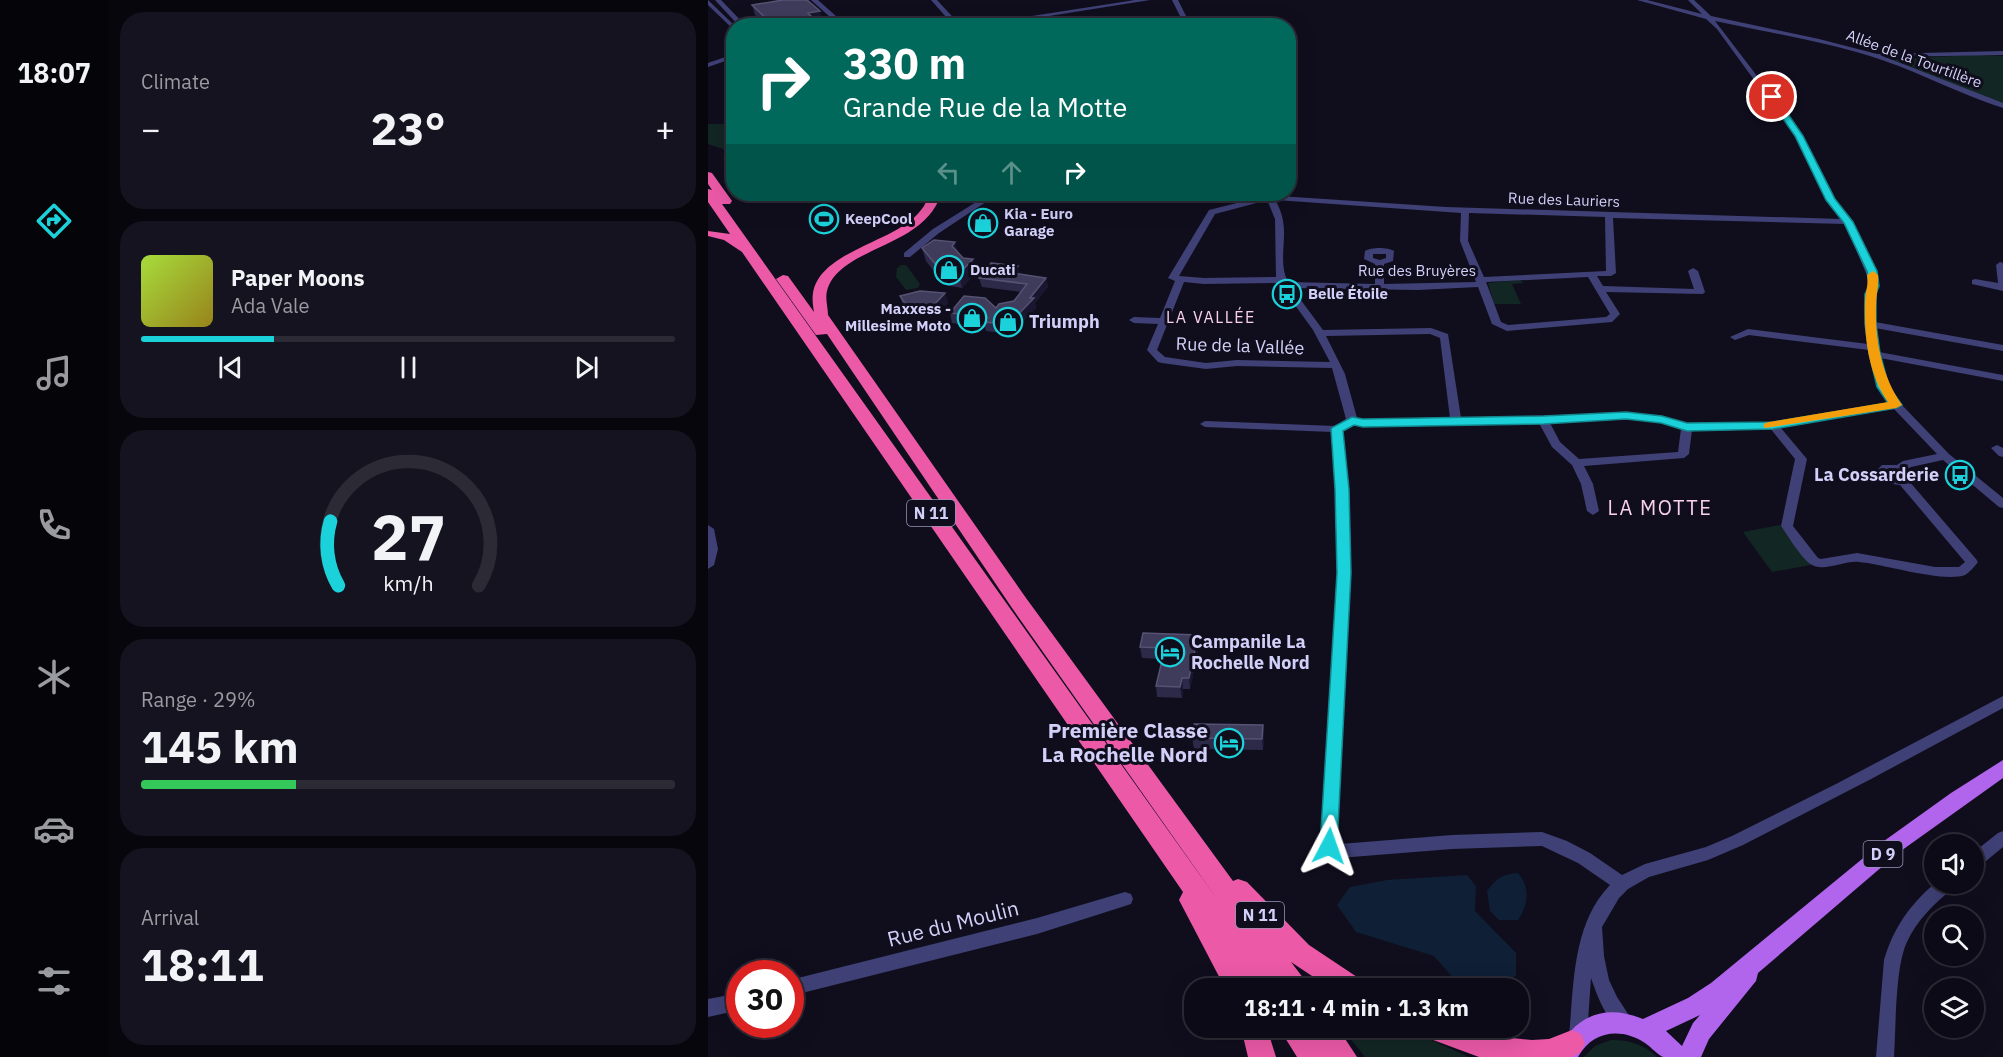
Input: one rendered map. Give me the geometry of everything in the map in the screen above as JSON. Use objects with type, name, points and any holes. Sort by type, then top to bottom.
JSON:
[{"type":"highway","name":"N 11","points":[[708,176],[726,201]]},
{"type":"highway","name":"N 11","points":[[708,193],[1258,978]]},
{"type":"highway","name":"N 11","points":[[726,201],[979,546],[1288,978]]},
{"type":"highway","points":[[933,201],[932,206],[917,221],[850,258],[833,272],[820,291],[819,307],[824,323],[908,440],[979,546]]},
{"type":"highway","points":[[713,234],[730,239],[748,252]]},
{"type":"highway","name":"N 11","points":[[1181,827],[1260,915],[1299,953],[1337,978]]},
{"type":"highway","points":[[1155,832],[1233,978]]},
{"type":"highway","points":[[1257,1038],[1262,1057]]},
{"type":"highway","points":[[1299,1038],[1313,1057]]},
{"type":"highway","points":[[1329,1038],[1343,1057]]},
{"type":"highway","points":[[1463,1038],[1520,1055],[1545,1053],[1572,1046]]},
{"type":"main road","name":"D 9","points":[[1635,1026],[1685,1013],[1770,949],[1877,858],[2003,768]]},
{"type":"main road","name":"D 9","points":[[1689,1057],[1695,1040],[1706,1023],[1770,949]]},
{"type":"main road","points":[[1572,1046],[1600,1024],[1635,1026],[1662,1040],[1677,1057]]},
{"type":"street","points":[[718,0],[735,18]]},
{"type":"street","points":[[814,0],[834,18]]},
{"type":"street","points":[[934,0],[951,18]]},
{"type":"street","points":[[1025,18],[1147,0]]},
{"type":"street","points":[[1175,0],[1184,18]]},
{"type":"street","name":"Allée de la Tourtillère","points":[[1640,0],[1691,16],[1820,41],[1873,55],[2003,106]]},
{"type":"street","points":[[1691,0],[1704,10],[1708,18],[1719,28],[1782,111],[1799,136],[1830,200],[1848,222],[1874,279],[1874,286],[1870,294],[1870,324],[1883,387],[1896,405],[1945,456],[1965,474],[2000,499]]},
{"type":"street","points":[[710,5],[726,20]]},
{"type":"street","points":[[1873,55],[2003,53]]},
{"type":"street","points":[[708,65],[726,59]]},
{"type":"street","name":"Rue des Lauriers","points":[[1296,198],[1465,210],[1848,222]]},
{"type":"street","points":[[907,255],[936,231],[982,201]]},
{"type":"street","name":"Rue de la Vallée","points":[[1251,201],[1212,212],[1173,278],[1180,279],[1152,350],[1162,360],[1206,366],[1237,363],[1335,365]]},
{"type":"street","points":[[1272,201],[1278,212],[1281,226],[1279,251],[1284,283],[1320,333],[1346,393],[1352,420]]},
{"type":"street","points":[[1465,210],[1464,241],[1481,282],[1611,273],[1609,214]]},
{"type":"street","points":[[1379,286],[1380,263]]},
{"type":"street","points":[[1975,282],[2002,287],[2000,265]]},
{"type":"street","points":[[1600,289],[1700,292],[1694,271]]},
{"type":"street","name":"Rue des Bruyères","points":[[1180,279],[1379,286],[1481,282],[1497,324],[1507,328],[1609,320],[1615,314],[1592,274]]},
{"type":"street","points":[[1134,320],[1163,321]]},
{"type":"street","points":[[1870,324],[2003,348]]},
{"type":"street","points":[[1320,333],[1431,331],[1445,336],[1456,421]]},
{"type":"street","points":[[1735,337],[1748,332],[1874,351],[2003,378]]},
{"type":"street","points":[[1205,424],[1337,429],[1352,420],[1363,423],[1544,420],[1626,416],[1662,420],[1687,427],[1773,425],[1896,405]]},
{"type":"street","points":[[1544,420],[1546,429],[1564,453],[1577,463],[1587,484],[1593,511]]},
{"type":"street","points":[[1773,425],[1801,459],[1787,526],[1814,561],[1821,563],[1857,557],[1935,571],[1962,571],[1972,561],[1904,482],[1899,470],[1907,464],[1945,456]]},
{"type":"street","points":[[1577,463],[1680,456],[1683,454],[1687,427]]},
{"type":"street","points":[[1337,429],[1342,489],[1344,573],[1328,837],[1331,848],[1339,851],[1452,842],[1542,839],[1584,858],[1622,884]]},
{"type":"street","points":[[708,529],[712,549],[708,565]]},
{"type":"street","points":[[1572,1046],[1582,964],[1589,936],[1604,906],[1622,884],[1650,870],[1723,847],[1824,798],[2003,700]]},
{"type":"street","points":[[1984,853],[2003,838]]},
{"type":"street","points":[[1885,1057],[1892,960],[1896,946],[1912,916],[1935,894]]},
{"type":"street","name":"Rue du Moulin","points":[[804,984],[1037,926],[1125,898]]},
{"type":"street","points":[[1596,924],[1594,954],[1602,988],[1610,1004],[1635,1026]]},
{"type":"street","points":[[708,1008],[726,1004]]},
{"type":"green space","points":[[2003,56],[2003,105],[1888,59]]},
{"type":"green space","points":[[708,124],[726,124],[726,154],[723,149],[708,144]]},
{"type":"green space","points":[[906,265],[920,284],[918,288],[906,290],[896,277],[897,268]]},
{"type":"green space","points":[[1520,280],[1524,283],[1512,284],[1521,304],[1494,304],[1488,283]]},
{"type":"green space","points":[[1780,525],[1811,565],[1772,572],[1743,532]]},
{"type":"green space","points":[[1350,1038],[1426,1038],[1469,1057],[1365,1057]]},
{"type":"green space","points":[[1611,1040],[1636,1044],[1657,1057],[1584,1057],[1595,1046]]},
{"type":"water","points":[[1518,873],[1525,885],[1527,896],[1524,908],[1518,920],[1499,920],[1490,911],[1487,891],[1500,878]]},
{"type":"water","points":[[1467,875],[1476,886],[1475,911],[1516,953],[1516,975],[1513,978],[1453,978],[1434,956],[1356,932],[1337,905],[1350,887],[1387,880]]},
{"type":"building","points":[[783,0],[807,0],[820,11],[808,13],[811,16],[801,18],[766,18],[752,5]]},
{"type":"building","points":[[934,240],[955,242],[952,246],[963,258],[973,259],[959,274],[942,272],[922,248]]},
{"type":"building","points":[[991,263],[1018,266],[1012,273],[1046,278],[1030,298],[1034,298],[1009,324],[983,322],[987,317],[950,313],[964,296],[985,298],[996,308],[999,304],[1014,301],[1027,284],[979,278]]},
{"type":"building","points":[[920,291],[945,293],[933,306],[906,305],[900,296]]},
{"type":"building","points":[[1143,633],[1198,635],[1189,678],[1182,678],[1180,687],[1156,686],[1165,648],[1140,647]]},
{"type":"building","points":[[1194,724],[1263,725],[1262,739],[1192,738]]},
{"type":"slow traffic","points":[[1769,426],[1896,405],[1883,387],[1874,353],[1870,324],[1870,294],[1874,286],[1873,275]]},
{"type":"place","name":"KeepCool","points":[[824,219]]},
{"type":"place","name":"Kia - Euro Garage","points":[[983,223]]},
{"type":"place","name":"Ducati","points":[[949,270]]},
{"type":"place","name":"Belle Étoile","points":[[1287,294]]},
{"type":"place","name":"Maxxess - Millesime Moto","points":[[972,318]]},
{"type":"place","name":"Triumph","points":[[1008,322]]},
{"type":"place","name":"La Cossarderie","points":[[1960,475]]},
{"type":"place","name":"Campanile La Rochelle Nord","points":[[1170,652]]},
{"type":"place","name":"Première Classe La Rochelle Nord","points":[[1229,743]]},
{"type":"district","name":"LA VALLÉE","points":[[1211,317]]},
{"type":"district","name":"LA MOTTE","points":[[1660,508]]},
{"type":"route","points":[[1329,846],[1344,573],[1342,489],[1337,429],[1352,420],[1363,423],[1544,420],[1626,416],[1646,417],[1687,427],[1721,428],[1773,425],[1896,405],[1883,387],[1874,353],[1870,324],[1870,294],[1874,286],[1872,271],[1848,222],[1830,200],[1799,136],[1772,97]]}]
